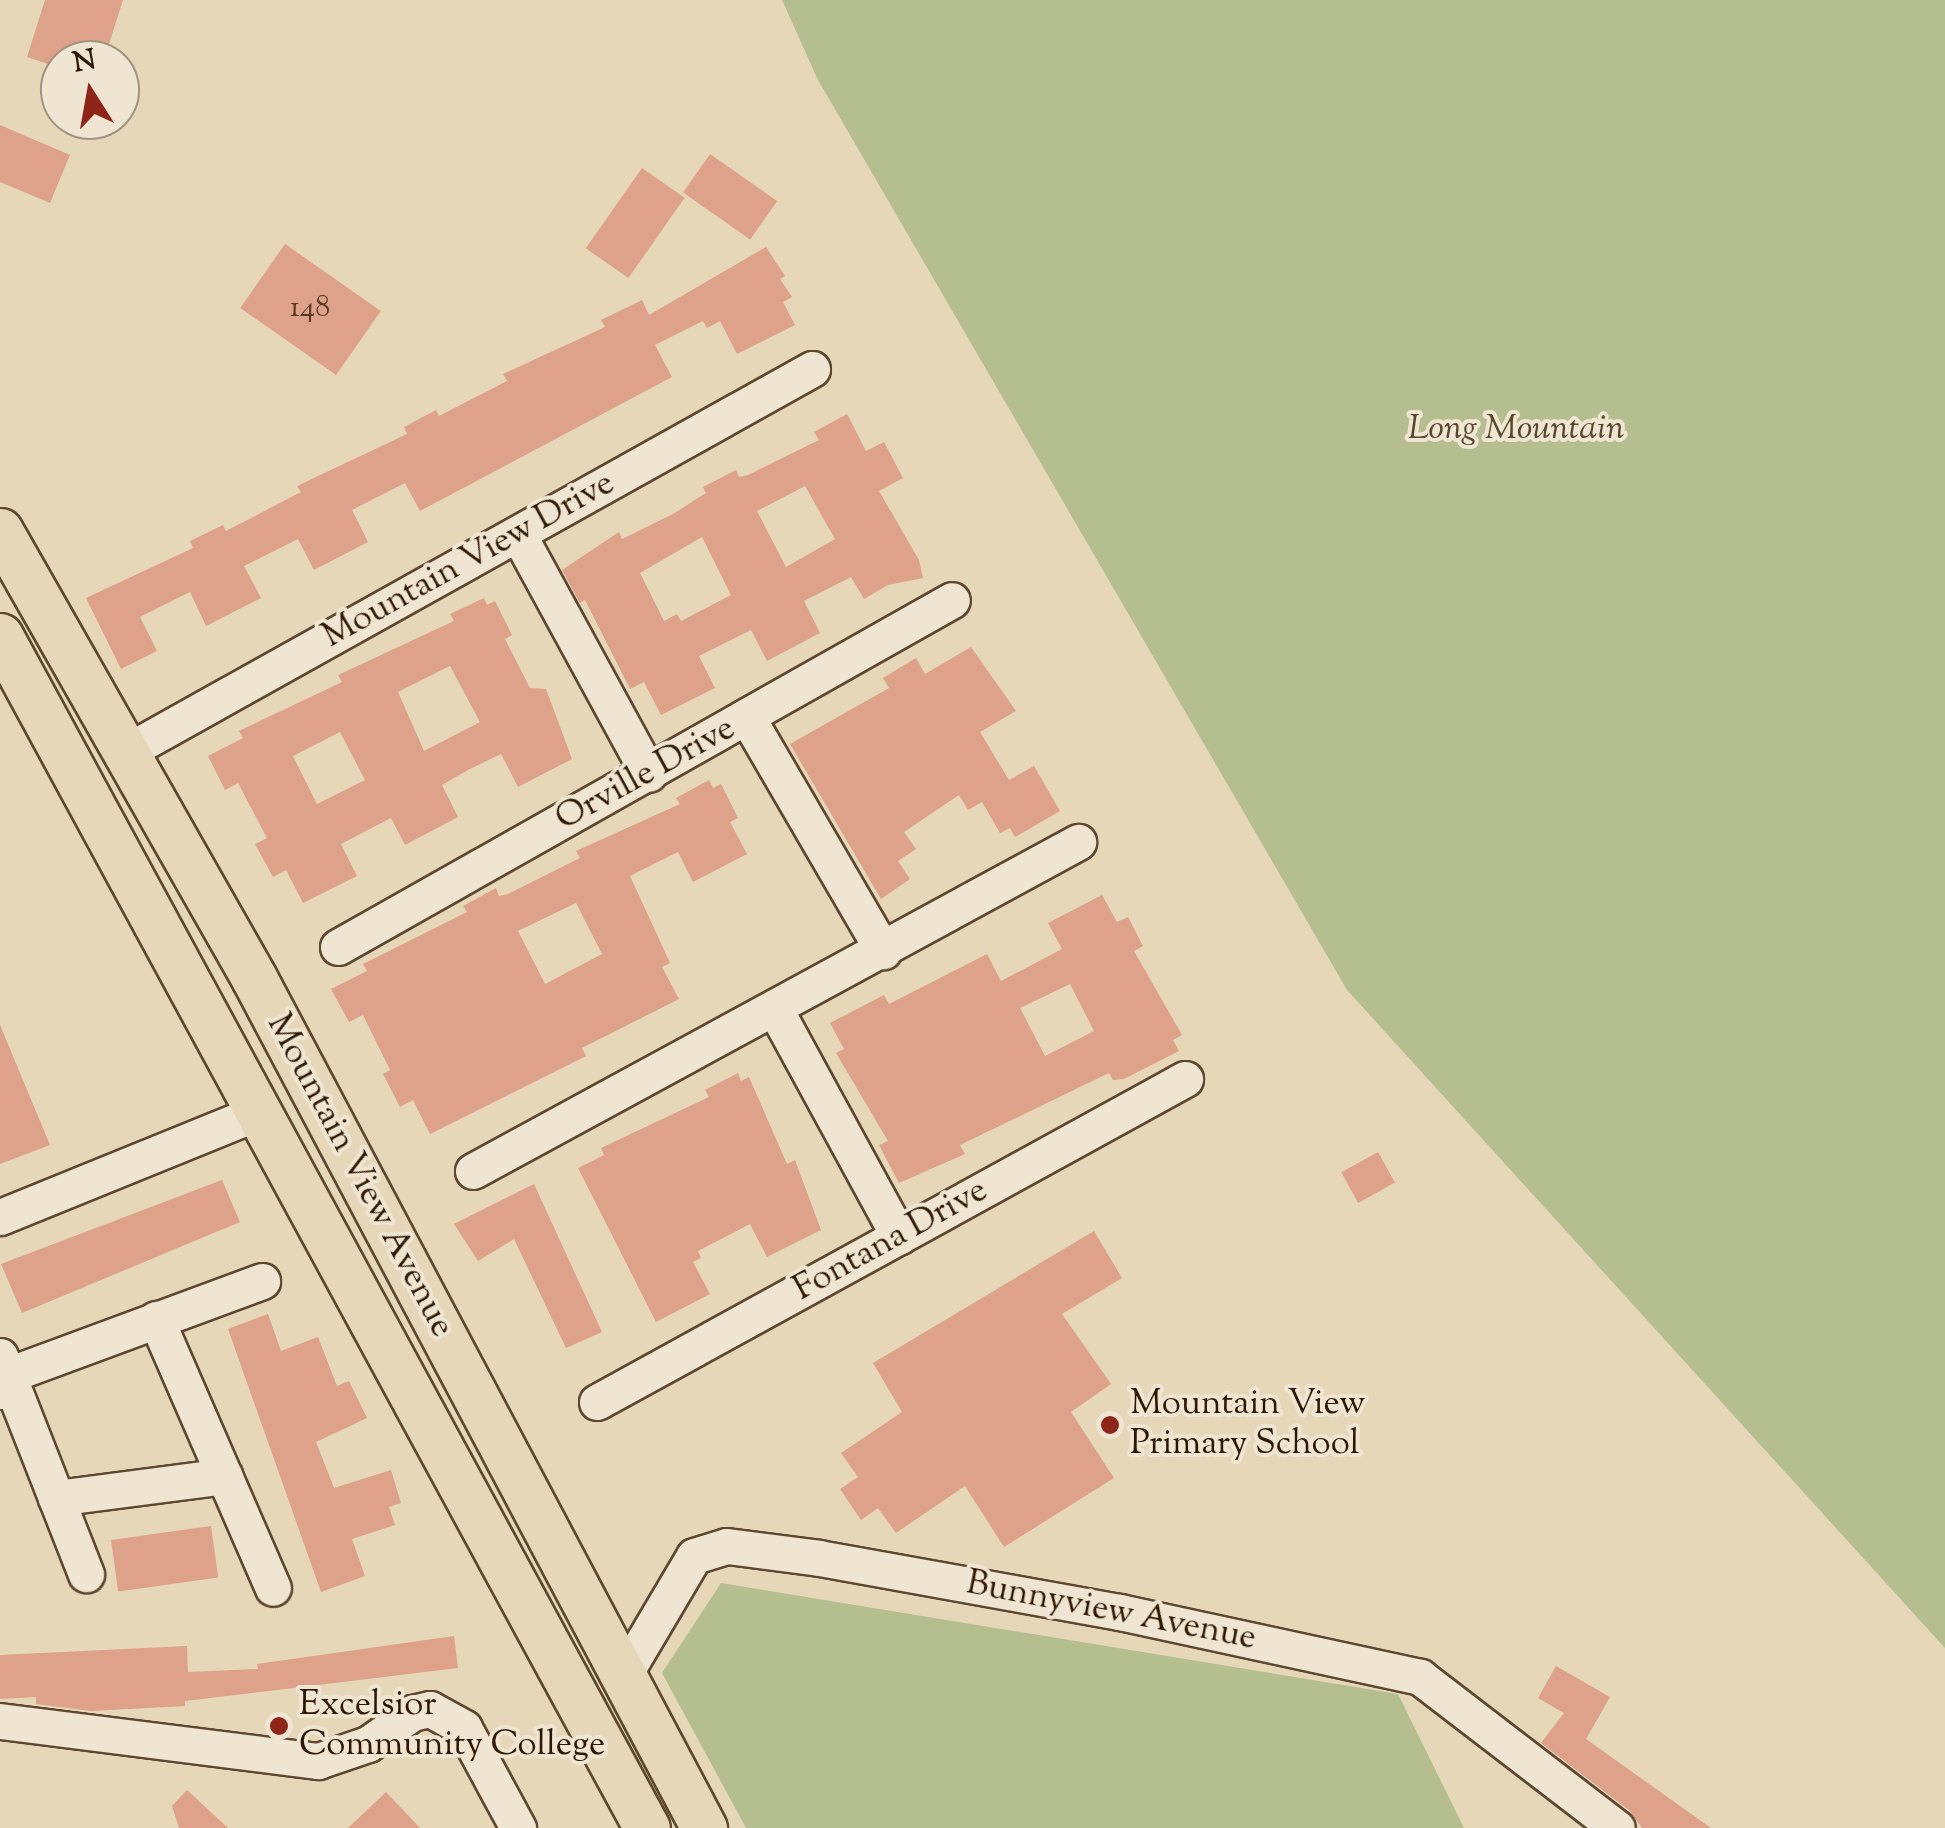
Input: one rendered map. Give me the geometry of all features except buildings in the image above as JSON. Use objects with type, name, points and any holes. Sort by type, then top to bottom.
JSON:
[{"type":"main road","name":"Mountain View Avenue","points":[[0,532],[234,946],[704,1828]]},
{"type":"main road","name":"Mountain View Avenue","points":[[0,636],[647,1828]]},
{"type":"main road","points":[[188,980],[234,946]]},
{"type":"street","name":"Mountain View Drive","points":[[124,752],[812,369]]},
{"type":"street","points":[[518,534],[648,774]]},
{"type":"street","name":"Orville Drive","points":[[338,947],[952,600]]},
{"type":"street","points":[[748,717],[883,951]]},
{"type":"street","points":[[472,1171],[776,1011],[1078,842]]},
{"type":"street","points":[[776,1011],[899,1237]]},
{"type":"street","name":"Fontana Drive","points":[[597,1402],[1185,1079]]},
{"type":"street","points":[[0,1218],[258,1112]]},
{"type":"street","points":[[86,1574],[3,1374],[262,1281]]},
{"type":"street","points":[[156,1319],[273,1588]]},
{"type":"street","points":[[56,1498],[225,1476]]},
{"type":"street","name":"Bunnyview Avenue","points":[[623,1676],[694,1556],[726,1546],[819,1558],[1120,1612],[1420,1677],[1617,1828]]},
{"type":"street","points":[[0,1722],[318,1761],[368,1744],[412,1713],[430,1709],[464,1728],[518,1828]]},
{"type":"green space","name":"Long Mountain","points":[[782,0],[1945,0],[1945,1648],[1347,990],[818,80]]},
{"type":"green space","points":[[721,1583],[1398,1694],[1464,1828],[746,1828],[662,1673]]},
{"type":"place","name":"Mountain View Primary School","points":[[1110,1425]]},
{"type":"place","name":"Excelsior Community College","points":[[279,1726]]}]
